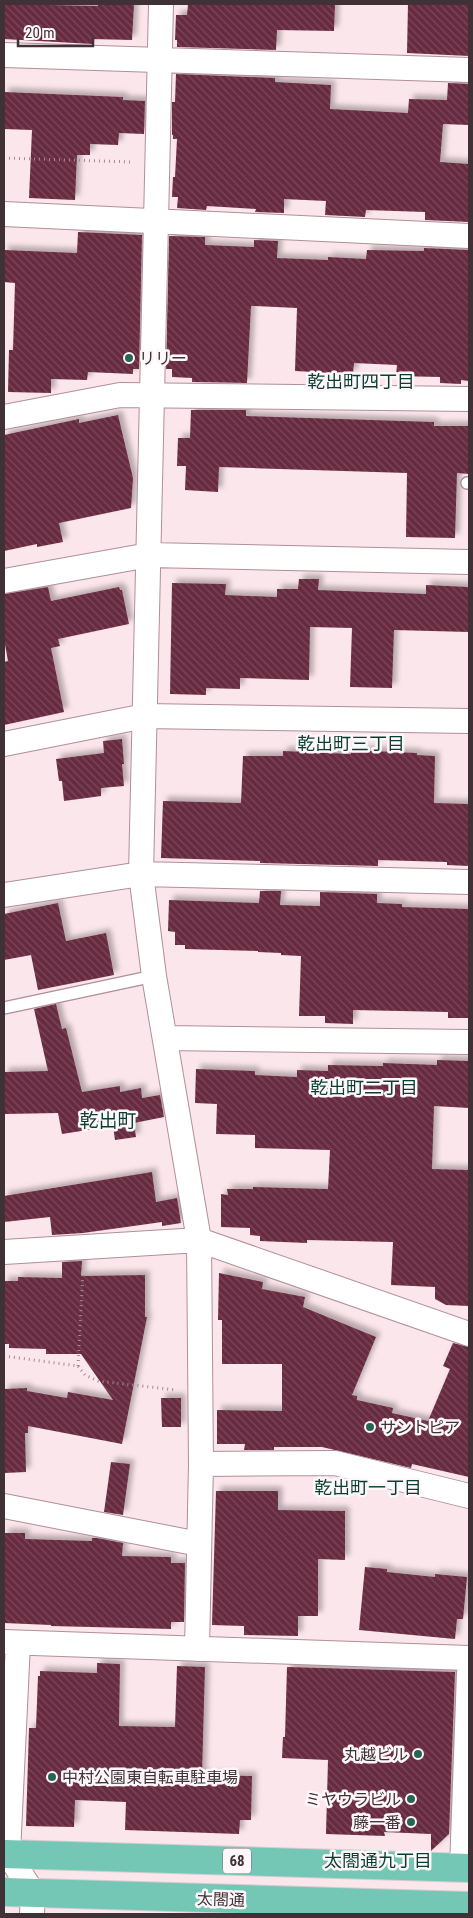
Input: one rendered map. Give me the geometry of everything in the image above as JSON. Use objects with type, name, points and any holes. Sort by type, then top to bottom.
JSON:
[{"type":"main road","name":"68","points":[[6,1854],[466,1868]]},
{"type":"main road","name":"太閤通","points":[[4,1892],[32,1904],[221,1907],[469,1906]]},
{"type":"street","points":[[162,4],[141,874],[154,976],[199,1240],[201,1464],[197,1649]]},
{"type":"street","points":[[4,55],[469,70]]},
{"type":"street","points":[[4,214],[469,236]]},
{"type":"street","points":[[4,417],[120,395],[469,399]]},
{"type":"street","points":[[4,581],[149,556],[469,562]]},
{"type":"street","points":[[4,744],[145,716],[469,721]]},
{"type":"street","points":[[4,895],[141,874],[469,882]]},
{"type":"street","points":[[166,1038],[469,1042]]},
{"type":"street","points":[[4,1252],[199,1240],[469,1334]]},
{"type":"street","points":[[201,1464],[335,1463],[469,1496]]},
{"type":"street","points":[[4,1506],[199,1544]]},
{"type":"street","points":[[32,1904],[6,1854],[11,1643],[469,1658]]},
{"type":"street","points":[[466,1868],[469,1673]]},
{"type":"lane","points":[[4,1008],[154,976]]},
{"type":"path","points":[[4,158],[158,163]]},
{"type":"path","points":[[85,1247],[78,1366],[85,1375],[98,1381],[201,1392]]},
{"type":"path","points":[[4,1356],[78,1366]]},
{"type":"building","points":[[4,4],[98,6],[98,4],[134,4],[132,40],[92,39],[92,44],[4,39]]},
{"type":"building","points":[[188,4],[335,4],[334,31],[277,30],[276,50],[177,47],[177,40],[175,40],[176,15],[187,15]]},
{"type":"building","points":[[408,4],[469,4],[469,56],[407,53]]},
{"type":"building","points":[[176,74],[275,78],[275,82],[331,85],[330,109],[408,113],[409,99],[447,100],[448,83],[469,84],[469,125],[443,124],[440,162],[469,164],[469,222],[425,220],[425,212],[366,210],[365,217],[325,215],[326,201],[284,199],[284,213],[255,212],[256,209],[207,206],[206,210],[177,208],[178,197],[172,197],[177,139],[173,139],[172,135],[172,102],[175,102]]},
{"type":"building","points":[[4,92],[123,97],[123,100],[145,101],[144,134],[119,133],[118,145],[90,144],[90,155],[77,155],[75,200],[29,198],[32,130],[4,129]]},
{"type":"building","points":[[78,232],[142,235],[139,369],[133,369],[133,374],[88,372],[87,380],[51,379],[51,393],[8,392],[9,350],[13,350],[15,283],[4,282],[4,250],[77,253]]},
{"type":"building","points":[[169,236],[205,237],[205,245],[254,247],[254,240],[278,241],[277,258],[328,260],[328,257],[366,259],[367,250],[424,251],[424,248],[469,250],[469,381],[461,380],[461,384],[440,383],[440,377],[396,376],[397,365],[354,363],[353,374],[295,371],[297,308],[255,306],[251,306],[247,383],[192,382],[192,378],[172,377],[172,369],[166,369]]},
{"type":"building","points":[[191,410],[246,410],[246,416],[434,422],[434,426],[468,426],[469,474],[457,473],[455,538],[406,537],[407,473],[219,467],[218,492],[185,490],[186,466],[177,466],[178,438],[190,438]]},
{"type":"building","points":[[118,415],[133,478],[131,508],[59,523],[63,542],[37,547],[37,544],[4,551],[4,435],[79,419],[79,423]]},
{"type":"building","points":[[299,579],[319,579],[318,590],[426,594],[426,585],[469,587],[469,632],[394,630],[392,688],[350,687],[352,628],[310,627],[309,680],[240,678],[240,689],[206,688],[206,695],[170,694],[172,583],[226,584],[225,595],[277,597],[277,589],[298,589]]},
{"type":"building","points":[[48,587],[51,601],[119,587],[122,590],[129,624],[58,639],[60,646],[51,648],[64,712],[4,725],[4,662],[8,661],[4,639],[4,594]]},
{"type":"building","points":[[122,739],[124,786],[101,788],[101,796],[64,801],[62,781],[59,781],[56,759],[104,753],[103,741]]},
{"type":"building","points":[[351,750],[417,753],[417,755],[435,756],[434,803],[469,804],[469,866],[447,865],[447,862],[378,860],[378,866],[161,858],[163,801],[241,803],[243,756],[283,756],[283,751],[351,754]]},
{"type":"building","points":[[260,891],[281,891],[280,905],[320,906],[320,892],[377,894],[377,903],[402,904],[402,907],[469,909],[468,1018],[448,1018],[448,1012],[353,1010],[353,1024],[325,1023],[325,1016],[299,1016],[301,956],[258,951],[185,949],[185,945],[175,945],[175,932],[168,931],[169,900],[259,903]]},
{"type":"building","points":[[58,903],[66,941],[106,933],[114,975],[38,990],[31,955],[4,960],[4,914]]},
{"type":"building","points":[[56,1004],[62,1029],[66,1028],[82,1092],[120,1086],[120,1092],[141,1088],[142,1098],[160,1095],[164,1117],[134,1123],[136,1137],[115,1140],[113,1126],[62,1134],[58,1113],[4,1114],[4,1072],[48,1071],[34,1009]]},
{"type":"building","points":[[437,1060],[469,1061],[469,1108],[434,1106],[432,1169],[469,1170],[469,1306],[446,1305],[435,1299],[435,1287],[391,1285],[393,1242],[307,1240],[307,1243],[260,1241],[260,1236],[250,1235],[250,1228],[221,1227],[221,1194],[228,1195],[227,1189],[253,1189],[253,1187],[328,1189],[330,1150],[255,1148],[255,1135],[216,1134],[217,1104],[195,1103],[196,1069],[255,1071],[255,1075],[297,1077],[297,1070],[328,1071],[328,1065],[383,1066],[383,1063],[437,1065]]},
{"type":"building","points":[[152,1172],[156,1202],[177,1198],[181,1223],[162,1226],[162,1222],[83,1233],[52,1235],[50,1217],[4,1222],[4,1196]]},
{"type":"building","points":[[82,1261],[81,1276],[145,1275],[145,1317],[147,1317],[122,1444],[28,1426],[28,1433],[25,1433],[26,1472],[4,1473],[4,1389],[27,1388],[27,1391],[67,1398],[68,1392],[113,1400],[81,1354],[46,1354],[46,1349],[9,1348],[9,1344],[4,1344],[4,1281],[18,1281],[18,1277],[62,1278],[62,1262]]},
{"type":"building","points":[[219,1273],[263,1282],[262,1289],[305,1297],[303,1307],[376,1337],[352,1395],[357,1396],[357,1400],[393,1408],[392,1413],[428,1421],[450,1369],[443,1366],[453,1343],[469,1347],[469,1477],[412,1464],[411,1468],[322,1447],[274,1447],[274,1450],[244,1450],[245,1444],[217,1444],[217,1410],[282,1411],[282,1364],[222,1364],[222,1320],[218,1320]]},
{"type":"building","points":[[161,1398],[181,1398],[181,1427],[162,1427]]},
{"type":"building","points":[[111,1462],[130,1464],[123,1515],[104,1512]]},
{"type":"building","points":[[216,1491],[278,1491],[278,1510],[345,1511],[345,1560],[318,1559],[318,1616],[298,1616],[298,1636],[244,1635],[244,1626],[212,1625]]},
{"type":"building","points":[[4,1533],[25,1533],[25,1539],[92,1541],[92,1538],[97,1538],[123,1543],[122,1556],[171,1557],[171,1563],[185,1563],[184,1622],[171,1622],[171,1629],[4,1623]]},
{"type":"building","points":[[365,1567],[387,1569],[387,1572],[435,1577],[435,1574],[467,1577],[463,1619],[457,1619],[455,1639],[359,1630]]},
{"type":"building","points":[[97,1663],[120,1664],[119,1726],[175,1727],[177,1666],[205,1667],[202,1775],[252,1776],[251,1820],[240,1820],[239,1834],[125,1830],[126,1802],[75,1800],[74,1827],[26,1826],[29,1728],[36,1728],[38,1676],[40,1676],[40,1671],[97,1673]]},
{"type":"building","points":[[287,1667],[455,1672],[449,1834],[431,1851],[431,1834],[384,1832],[385,1836],[326,1834],[328,1760],[282,1758],[283,1737],[285,1737]]},
{"type":"place","name":"リリー","points":[[129,358]]},
{"type":"place","name":"サントピア","points":[[370,1427]]},
{"type":"place","name":"丸越ビル","points":[[418,1754]]},
{"type":"place","name":"中村公園東自転車駐車場","points":[[52,1777]]},
{"type":"place","name":"ミヤウラビル","points":[[411,1799]]},
{"type":"place","name":"藤一番","points":[[411,1822]]},
{"type":"district","name":"乾出町四丁目","points":[[361,382]]},
{"type":"district","name":"乾出町三丁目","points":[[351,744]]},
{"type":"district","name":"乾出町二丁目","points":[[364,1088]]},
{"type":"district","name":"乾出町","points":[[108,1120]]},
{"type":"district","name":"乾出町一丁目","points":[[368,1488]]},
{"type":"district","name":"太閤通九丁目","points":[[378,1861]]}]
